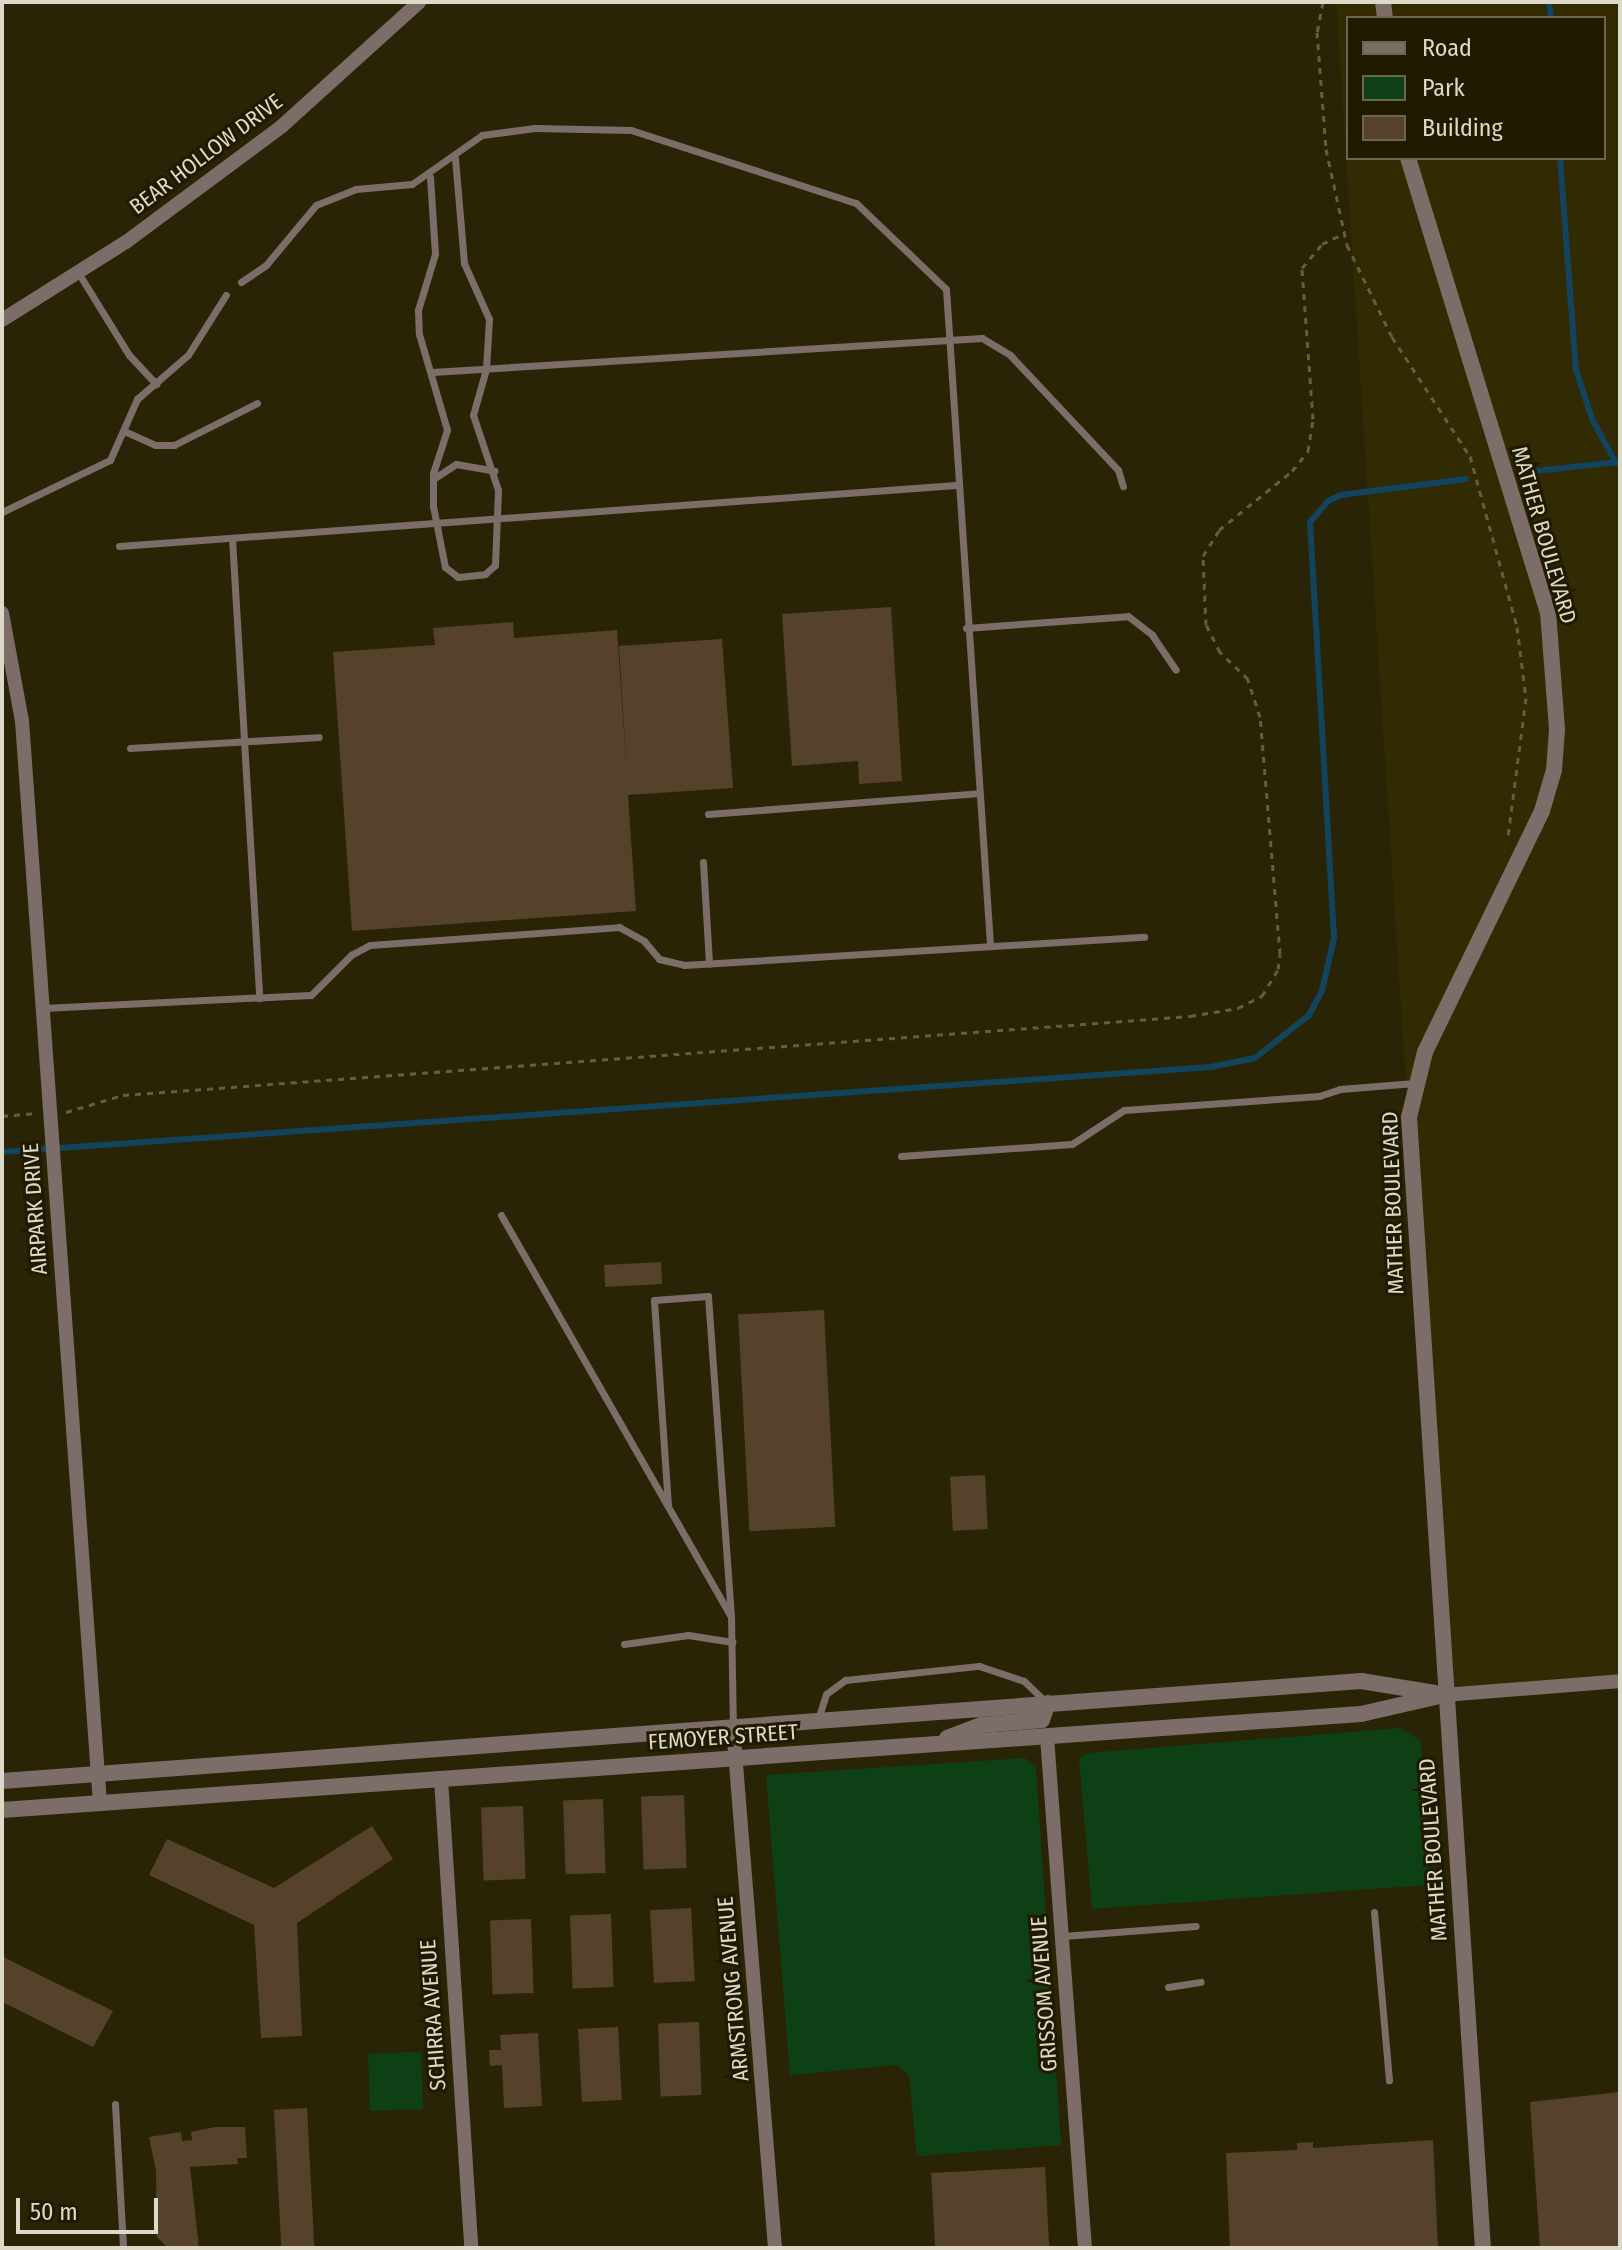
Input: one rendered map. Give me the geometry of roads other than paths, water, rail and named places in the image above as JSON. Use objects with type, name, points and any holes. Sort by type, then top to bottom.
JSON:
[{"type":"street","name":"BEAR HOLLOW DRIVE","points":[[2,320],[79,274],[282,126],[419,2]]},
{"type":"street","name":"MATHER BOULEVARD","points":[[1409,160],[1548,612],[1557,730],[1554,770],[1542,811],[1425,1052],[1415,1083],[1409,1138],[1483,2248]]},
{"type":"street","name":"AIRPARK DRIVE","points":[[2,613],[22,721],[100,1804]]},
{"type":"street","name":"FEMOYER STREET","points":[[2,1781],[1361,1681],[1444,1695]]},
{"type":"street","name":"FEMOYER STREET","points":[[2,1810],[1361,1714],[1444,1695],[1620,1681]]},
{"type":"street","points":[[931,1745],[981,1725],[1042,1720],[1048,1703]]},
{"type":"street","name":"ARMSTRONG AVENUE","points":[[733,1727],[775,2248]]},
{"type":"street","name":"GRISSOM AVENUE","points":[[1047,1737],[1085,2248]]},
{"type":"street","name":"SCHIRRA AVENUE","points":[[441,1779],[471,2248]]},
{"type":"lane","points":[[241,282],[266,265],[316,205],[356,189],[412,184],[430,177],[482,135],[541,127],[631,130],[856,203],[946,289],[951,339],[956,485],[990,944]]},
{"type":"lane","points":[[430,177],[435,254],[418,310],[419,334],[447,430],[433,479],[435,523],[445,567],[458,577],[485,574],[495,565],[498,519],[494,471],[473,415],[486,369],[489,319],[464,263],[455,158]]},
{"type":"lane","points":[[79,274],[129,355],[156,384]]},
{"type":"lane","points":[[2,512],[110,460],[137,399],[188,355],[226,295]]},
{"type":"lane","points":[[432,372],[982,338],[1010,355],[1118,470],[1123,486]]},
{"type":"lane","points":[[124,431],[155,445],[174,445],[257,403]]},
{"type":"lane","points":[[433,479],[456,464],[494,471]]},
{"type":"lane","points":[[119,546],[956,485]]},
{"type":"lane","points":[[232,538],[259,998]]},
{"type":"lane","points":[[966,628],[1128,616],[1152,635],[1176,670]]},
{"type":"lane","points":[[130,748],[319,737]]},
{"type":"lane","points":[[708,814],[979,793]]},
{"type":"lane","points":[[703,862],[709,964]]},
{"type":"lane","points":[[43,1008],[311,995],[351,955],[370,945],[619,927],[644,941],[659,959],[684,965],[1144,937]]},
{"type":"lane","points":[[901,1156],[1072,1144],[1124,1110],[1319,1096],[1340,1089],[1415,1083]]},
{"type":"lane","points":[[501,1215],[731,1616]]},
{"type":"lane","points":[[668,1506],[654,1300],[708,1296],[731,1616],[733,1727]]},
{"type":"lane","points":[[624,1644],[688,1635],[732,1642]]},
{"type":"lane","points":[[818,1720],[826,1694],[845,1680],[979,1666],[1024,1681],[1048,1703]]},
{"type":"lane","points":[[1374,1912],[1389,2080]]},
{"type":"lane","points":[[1061,1936],[1196,1926]]},
{"type":"lane","points":[[1168,1987],[1201,1982]]},
{"type":"lane","points":[[115,2104],[123,2248]]},
{"type":"waterway","points":[[1549,2],[1551,16]]},
{"type":"waterway","points":[[1560,160],[1576,370],[1592,419],[1616,463]]},
{"type":"waterway","points":[[1535,471],[1619,462]]},
{"type":"waterway","points":[[2,1152],[1211,1067],[1255,1058],[1309,1015],[1322,991],[1334,938],[1310,522],[1328,501],[1341,495],[1466,479]]}]
